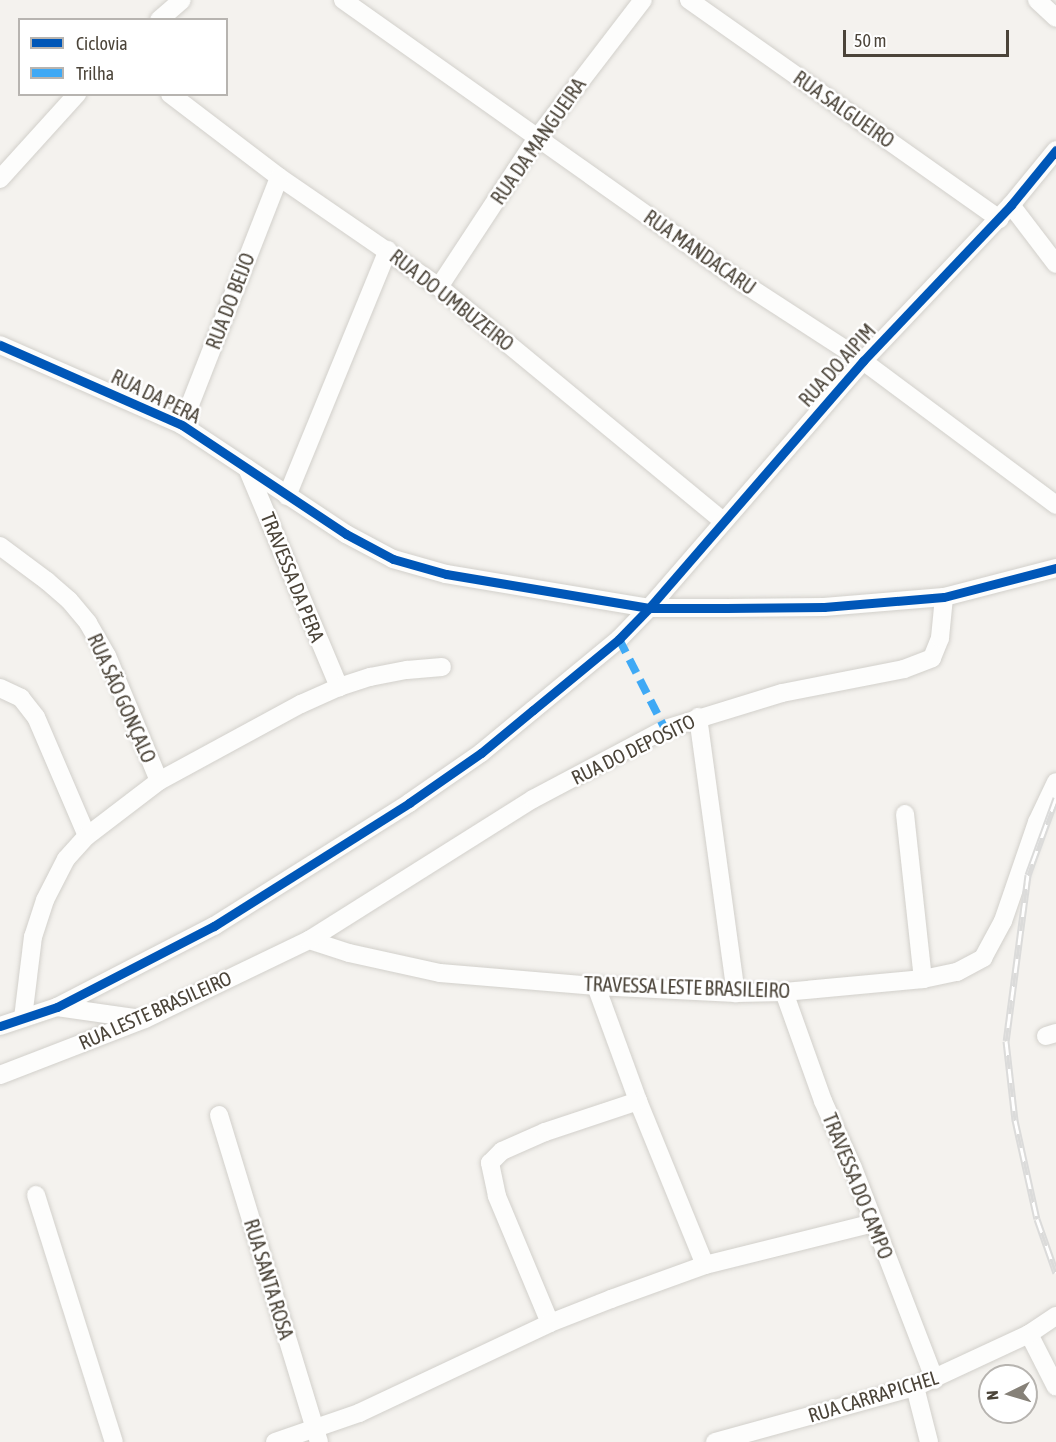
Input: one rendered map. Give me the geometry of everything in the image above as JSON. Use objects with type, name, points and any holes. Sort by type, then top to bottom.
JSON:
[{"type":"street","points":[[161,18],[182,0]]},
{"type":"street","name":"RUA MANDACARU","points":[[343,0],[743,283],[864,361],[1056,505]]},
{"type":"street","name":"RUA DA MANGUEIRA","points":[[439,287],[537,138],[643,0]]},
{"type":"street","name":"RUA SALGUEIRO","points":[[689,0],[1005,212],[1056,264]]},
{"type":"street","points":[[1037,0],[1056,18]]},
{"type":"street","points":[[0,179],[75,96]]},
{"type":"street","name":"RUA DO UMBUZEIRO","points":[[173,96],[279,177],[439,287],[723,521]]},
{"type":"street","name":"RUA DO AIPIM","points":[[0,1026],[57,1007],[214,926],[409,803],[481,753],[525,717],[619,639],[649,608],[864,361],[1005,212],[1056,150]]},
{"type":"street","name":"RUA DO BEIJO","points":[[182,424],[279,177]]},
{"type":"street","points":[[287,496],[388,250]]},
{"type":"street","name":"RUA DA PERA","points":[[0,345],[182,424],[287,496],[355,539],[393,559],[422,568],[649,608],[824,607],[944,597],[1056,568]]},
{"type":"street","name":"TRAVESSA DA PERA","points":[[247,468],[339,687]]},
{"type":"street","name":"RUA SÃO GONÇALO","points":[[0,546],[47,581],[69,600],[88,622],[107,656],[159,781]]},
{"type":"street","name":"RUA DO DEPOSITO","points":[[309,940],[533,799],[612,755],[665,729],[782,693],[904,669],[932,658],[940,638],[944,597]]},
{"type":"street","points":[[23,1018],[33,937],[45,900],[66,859],[87,836],[159,781],[301,704],[339,687],[407,670],[442,667]]},
{"type":"street","points":[[0,688],[12,692],[29,705],[87,836]]},
{"type":"street","points":[[698,717],[736,993]]},
{"type":"street","name":"TRAVESSA LESTE BRASILEIRO","points":[[309,940],[349,953],[440,973],[596,986],[736,993],[784,992],[923,979],[957,972],[983,957],[1003,921],[1037,822],[1056,782]]},
{"type":"street","points":[[905,814],[923,979]]},
{"type":"street","name":"RUA LESTE BRASILEIRO","points":[[0,1075],[146,1019],[309,940]]},
{"type":"street","points":[[596,986],[638,1101],[705,1265]]},
{"type":"street","name":"TRAVESSA DO CAMPO","points":[[784,992],[823,1101],[874,1223],[935,1380]]},
{"type":"street","points":[[57,1007],[146,1019]]},
{"type":"street","points":[[550,1323],[497,1196],[490,1163],[502,1151],[545,1132],[638,1101]]},
{"type":"street","name":"RUA SANTA ROSA","points":[[219,1115],[317,1435]]},
{"type":"street","points":[[36,1195],[114,1442]]},
{"type":"street","points":[[275,1442],[317,1435],[550,1323],[705,1265],[874,1223]]},
{"type":"street","name":"RUA CARRAPICHEL","points":[[715,1442],[935,1380],[1029,1334],[1056,1316]]},
{"type":"street","points":[[1029,1334],[1056,1387]]},
{"type":"street","points":[[915,1387],[929,1442]]},
{"type":"railway","points":[[1056,798],[1028,875],[1006,1041],[1015,1120],[1037,1219],[1056,1273]]},
{"type":"marked path","points":[[619,639],[665,729]]},
{"type":"cycle path","points":[[0,1026],[57,1007],[214,926],[409,803],[481,753],[619,639],[649,608],[863,361],[1011,205],[1056,150]]},
{"type":"cycle path","points":[[0,345],[182,425],[346,534],[393,559],[446,574],[649,608],[726,608],[824,607],[944,597],[1056,568]]}]
